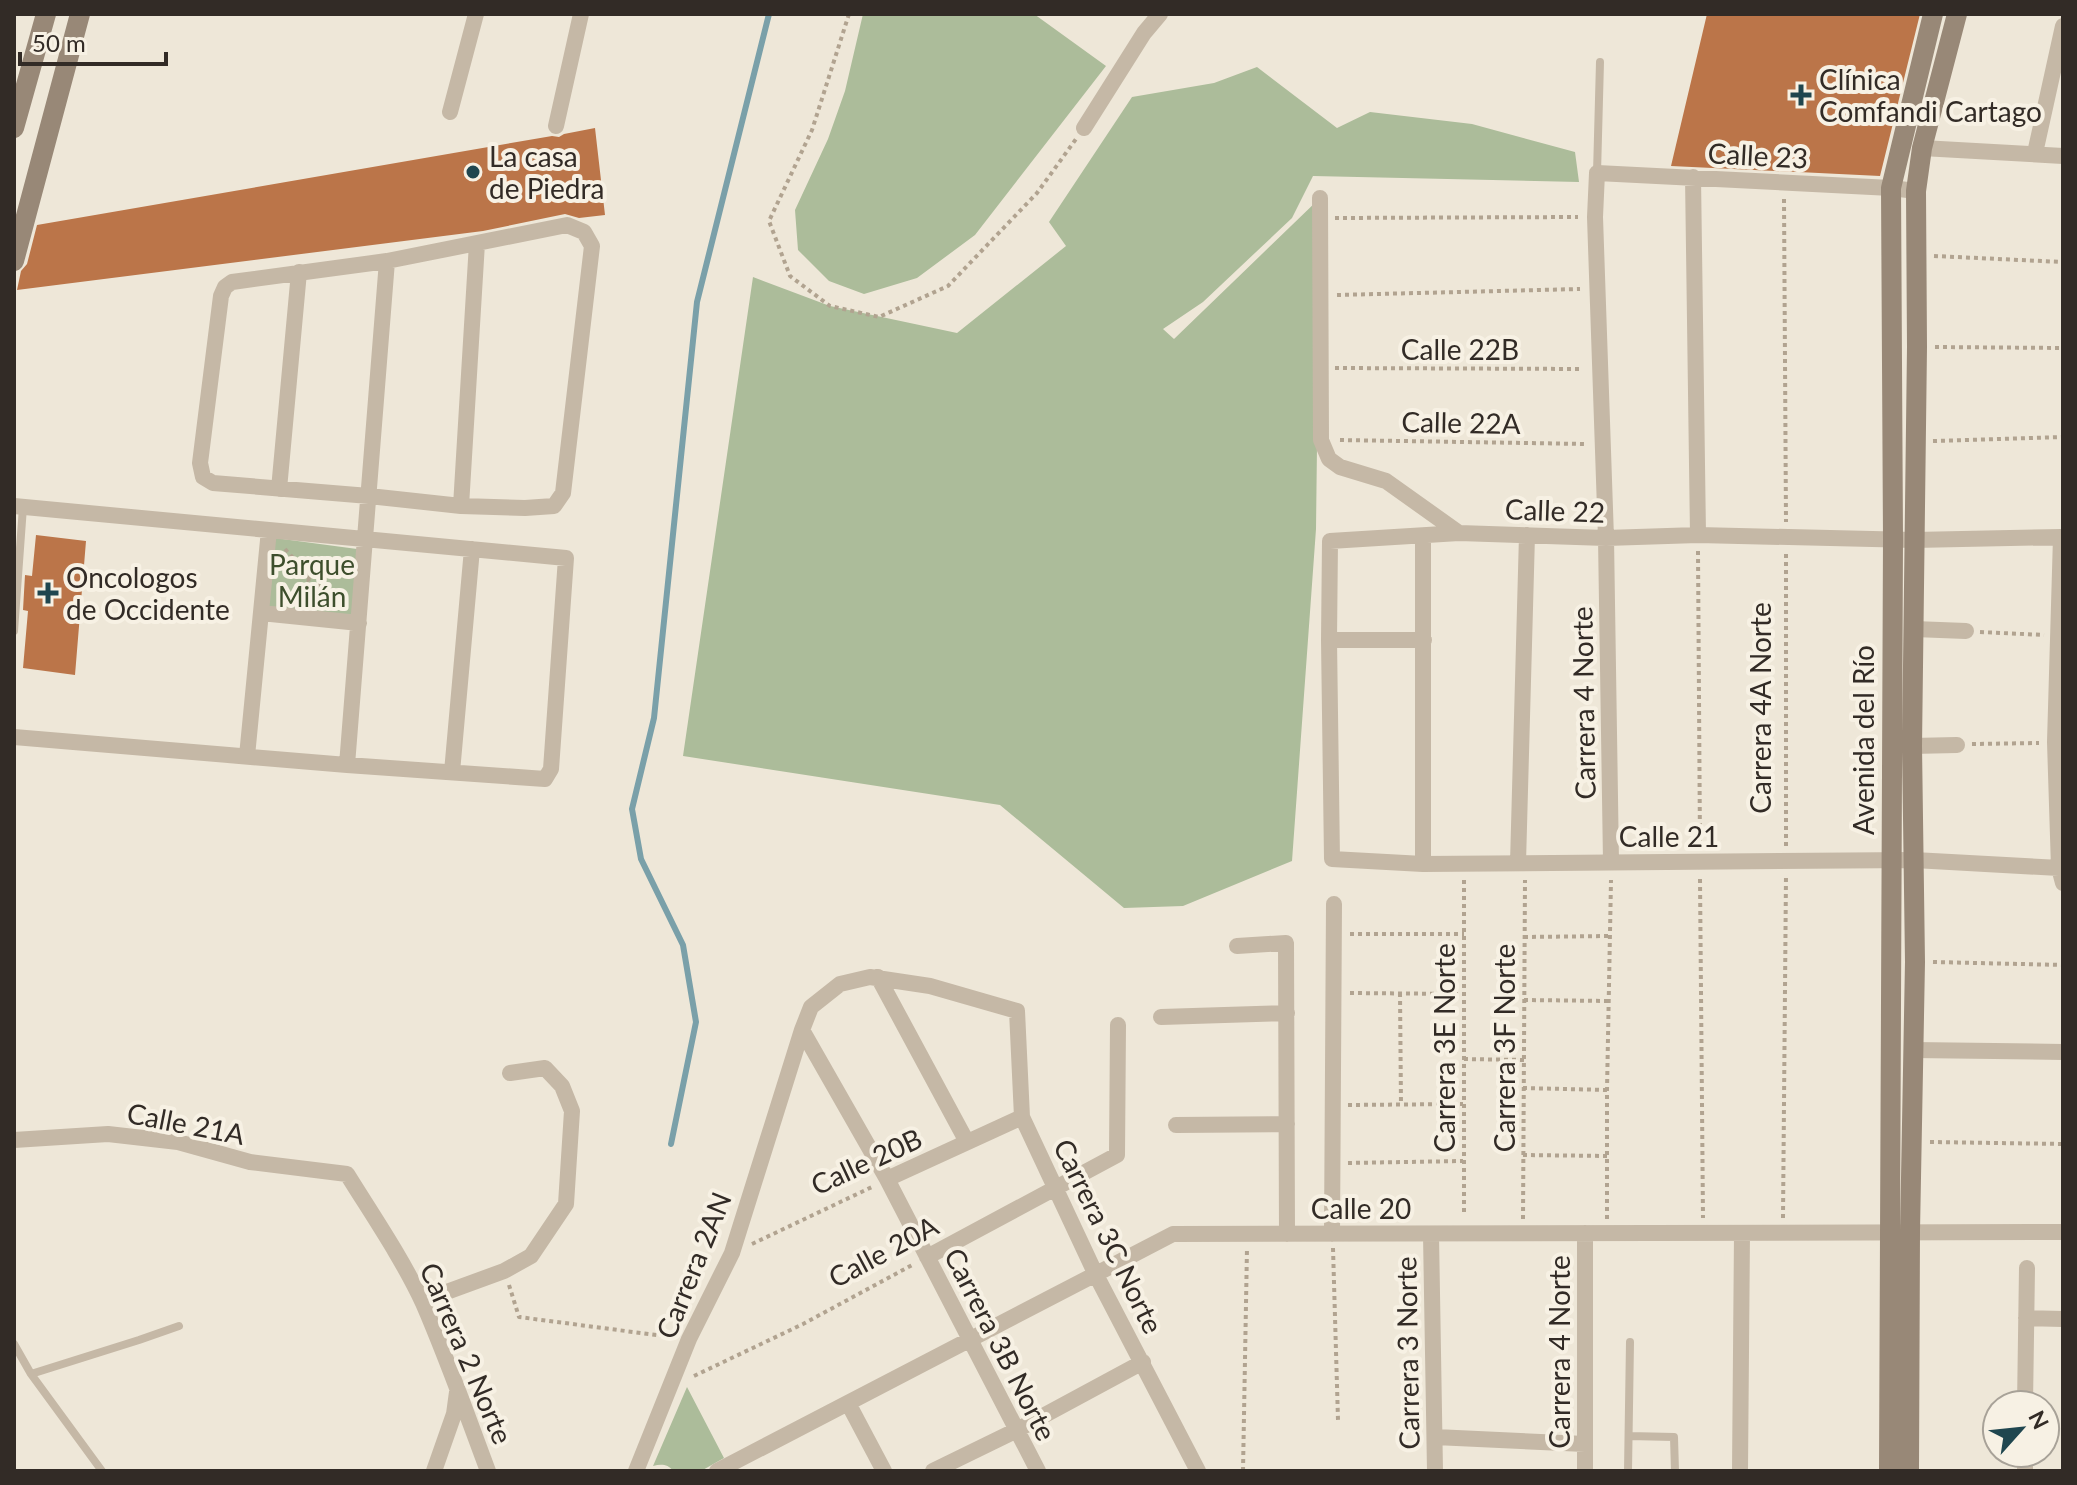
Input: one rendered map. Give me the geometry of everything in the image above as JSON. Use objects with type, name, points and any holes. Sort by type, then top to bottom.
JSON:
[{"type":"street","points":[[14,128],[46,14]]},
{"type":"street","points":[[14,261],[80,14]]},
{"type":"street","points":[[450,112],[476,14]]},
{"type":"street","points":[[556,126],[581,14]]},
{"type":"street","points":[[1084,128],[1144,33],[1160,14]]},
{"type":"street","name":"Avenida del Río","points":[[1909,1471],[1899,1232],[1891,861],[1891,188],[1933,14]]},
{"type":"street","name":"Avenida del Río","points":[[1889,1471],[1899,1232],[1911,1141],[1915,962],[1912,746],[1916,191],[1922,148],[1957,14]]},
{"type":"street","points":[[2035,153],[2063,26]]},
{"type":"street","points":[[1922,148],[2063,156]]},
{"type":"street","name":"Calle 23","points":[[1597,173],[1916,191]]},
{"type":"street","name":"Carrera 4 Norte","points":[[1597,173],[1595,217],[1606,538],[1611,862]]},
{"type":"street","points":[[1693,177],[1698,535]]},
{"type":"street","points":[[1320,198],[1321,440],[1329,459],[1340,467],[1386,481],[1459,533]]},
{"type":"street","points":[[567,225],[584,232],[592,246],[563,493],[554,506],[461,506],[213,483],[203,477],[200,463],[221,296],[225,287],[232,282],[387,261],[567,225]]},
{"type":"street","points":[[461,506],[477,243]]},
{"type":"street","points":[[347,765],[387,261]]},
{"type":"street","points":[[279,489],[299,272]]},
{"type":"street","points":[[14,737],[545,779],[551,769],[566,558],[18,507]]},
{"type":"street","points":[[247,756],[269,530]]},
{"type":"street","name":"Calle 22","points":[[1329,640],[1330,541],[1459,533],[1606,538],[1698,535],[1914,540],[2062,537]]},
{"type":"street","points":[[1521,863],[1527,535]]},
{"type":"street","points":[[1423,537],[1423,864]]},
{"type":"street","points":[[2061,876],[2055,742],[2062,537]]},
{"type":"street","points":[[452,772],[472,549]]},
{"type":"street","points":[[261,613],[359,623]]},
{"type":"street","points":[[1914,629],[1966,631]]},
{"type":"street","points":[[1329,640],[1424,640]]},
{"type":"street","name":"Calle 21","points":[[1329,640],[1332,859],[1423,864],[1914,860],[2061,876]]},
{"type":"street","points":[[1912,746],[1957,745]]},
{"type":"street","points":[[1332,1234],[1334,904]]},
{"type":"street","points":[[1237,946],[1286,943],[1287,1234]]},
{"type":"street","points":[[878,977],[967,1142]]},
{"type":"street","name":"Carrera 3C Norte","points":[[878,977],[930,986],[1017,1011],[1022,1117],[1096,1275],[1198,1471]]},
{"type":"street","name":"Carrera 2AN","points":[[636,1471],[689,1339],[732,1253],[811,1007],[840,984],[878,977]]},
{"type":"street","points":[[1161,1017],[1287,1013]]},
{"type":"street","name":"Calle 20A","points":[[927,1257],[1117,1155],[1118,1025]]},
{"type":"street","name":"Carrera 3B Norte","points":[[802,1030],[887,1179],[1038,1471]]},
{"type":"street","points":[[1913,1050],[2063,1052]]},
{"type":"street","points":[[422,1301],[504,1271],[531,1256],[566,1204],[572,1111],[562,1086],[545,1068],[510,1073]]},
{"type":"street","name":"Calle 20B","points":[[887,1179],[1022,1117]]},
{"type":"street","points":[[1176,1125],[1287,1124]]},
{"type":"street","name":"Calle 21A","points":[[14,1140],[108,1134],[178,1142],[250,1162],[347,1174]]},
{"type":"street","name":"Carrera 2 Norte","points":[[347,1174],[422,1301],[488,1471]]},
{"type":"street","name":"Calle 20","points":[[719,1470],[1173,1234],[2063,1232]]},
{"type":"street","name":"Carrera 4 Norte","points":[[1585,1233],[1585,1471]]},
{"type":"street","points":[[1740,1471],[1742,1233]]},
{"type":"street","name":"Carrera 3 Norte","points":[[1431,1234],[1435,1471]]},
{"type":"street","points":[[2025,1389],[2027,1268]]},
{"type":"street","points":[[2026,1318],[2063,1319]]},
{"type":"street","points":[[933,1471],[1143,1362]]},
{"type":"street","points":[[434,1471],[454,1414],[457,1387]]},
{"type":"street","points":[[848,1403],[884,1471]]},
{"type":"street","points":[[1435,1437],[1585,1444]]},
{"type":"lane","points":[[1597,173],[1600,62]]},
{"type":"lane","points":[[14,631],[18,507]]},
{"type":"lane","points":[[31,1374],[179,1326]]},
{"type":"lane","points":[[1628,1471],[1630,1342]]},
{"type":"lane","points":[[14,1344],[31,1374],[102,1471]]},
{"type":"lane","points":[[1629,1436],[1674,1437],[1675,1471]]},
{"type":"path","points":[[849,14],[812,130],[769,221],[790,276],[830,306],[879,317],[948,286],[1037,193],[1084,128]]},
{"type":"path","name":"Carrera 4A Norte","points":[[1783,1233],[1786,862],[1784,183]]},
{"type":"path","points":[[1320,218],[1595,217]]},
{"type":"path","points":[[1916,256],[2063,262]]},
{"type":"path","points":[[1320,295],[1599,288]]},
{"type":"path","points":[[1917,347],[2063,348]]},
{"type":"path","name":"Calle 22B","points":[[1320,368],[1601,369]]},
{"type":"path","points":[[1915,441],[2063,437]]},
{"type":"path","name":"Calle 22A","points":[[1321,440],[1602,444]]},
{"type":"path","points":[[1698,535],[1703,1233]]},
{"type":"path","points":[[284,548],[310,577]]},
{"type":"path","points":[[318,577],[330,567],[356,569]]},
{"type":"path","points":[[310,577],[309,583],[314,586],[318,583],[318,577]]},
{"type":"path","points":[[310,577],[318,577]]},
{"type":"path","points":[[1966,631],[2057,636]]},
{"type":"path","points":[[1957,745],[2055,742]]},
{"type":"path","name":"Carrera 4 Norte","points":[[1608,1233],[1611,862]]},
{"type":"path","name":"Carrera 3E Norte","points":[[1464,863],[1464,1234]]},
{"type":"path","name":"Carrera 3F Norte","points":[[1521,863],[1524,937],[1522,1233]]},
{"type":"path","points":[[1335,934],[1464,934]]},
{"type":"path","points":[[1524,937],[1610,936]]},
{"type":"path","points":[[1915,962],[2063,965]]},
{"type":"path","points":[[1333,993],[1464,994]]},
{"type":"path","points":[[1400,993],[1401,1105]]},
{"type":"path","points":[[1524,1000],[1610,1001]]},
{"type":"path","points":[[1464,1059],[1524,1060]]},
{"type":"path","points":[[1523,1088],[1607,1090]]},
{"type":"path","points":[[1333,1105],[1464,1104]]},
{"type":"path","points":[[1911,1141],[2063,1144]]},
{"type":"path","points":[[1523,1155],[1607,1156]]},
{"type":"path","points":[[1333,1163],[1464,1161]]},
{"type":"path","name":"Calle 20B","points":[[732,1253],[887,1179]]},
{"type":"path","points":[[1243,1471],[1247,1234]]},
{"type":"path","points":[[1332,1234],[1338,1420]]},
{"type":"path","name":"Calle 20A","points":[[671,1387],[803,1324],[927,1257]]},
{"type":"path","points":[[504,1271],[519,1317],[689,1339]]},
{"type":"green space","points":[[863,14],[1034,14],[1106,66],[975,235],[917,278],[864,294],[829,281],[798,250],[795,210],[828,139],[845,91]]},
{"type":"green space","points":[[1257,67],[1337,128],[1370,112],[1472,124],[1575,152],[1579,182],[1313,176],[1292,218],[1203,302],[1163,329],[1174,339],[1320,198],[1316,529],[1292,861],[1183,906],[1124,908],[1000,805],[683,756],[753,277],[830,306],[957,333],[1066,246],[1049,222],[1132,97],[1214,83]]},
{"type":"green space","name":"Parque Milán","points":[[275,538],[357,549],[353,623],[267,614]]},
{"type":"green space","points":[[687,1387],[724,1458],[701,1471],[673,1471],[664,1465],[653,1466]]},
{"type":"building","name":"Clínica Comfandi Cartago","points":[[1707,14],[1920,14],[1880,176],[1671,166]]},
{"type":"building","name":"La casa de Piedra","points":[[595,128],[605,215],[579,218],[565,214],[483,231],[17,290],[37,225],[559,137]]},
{"type":"building","name":"Oncologos de Occidente","points":[[36,535],[86,541],[75,675],[23,668],[28,611],[23,610],[25,575],[32,576]]},
{"type":"waterway","points":[[671,1144],[696,1022],[683,945],[641,859],[632,809],[654,718],[697,302],[769,14]]},
{"type":"place","name":"Clínica Comfandi Cartago","points":[[1801,95]]},
{"type":"place","name":"La casa de Piedra","points":[[473,172]]},
{"type":"place","name":"Oncologos de Occidente","points":[[48,593]]}]
